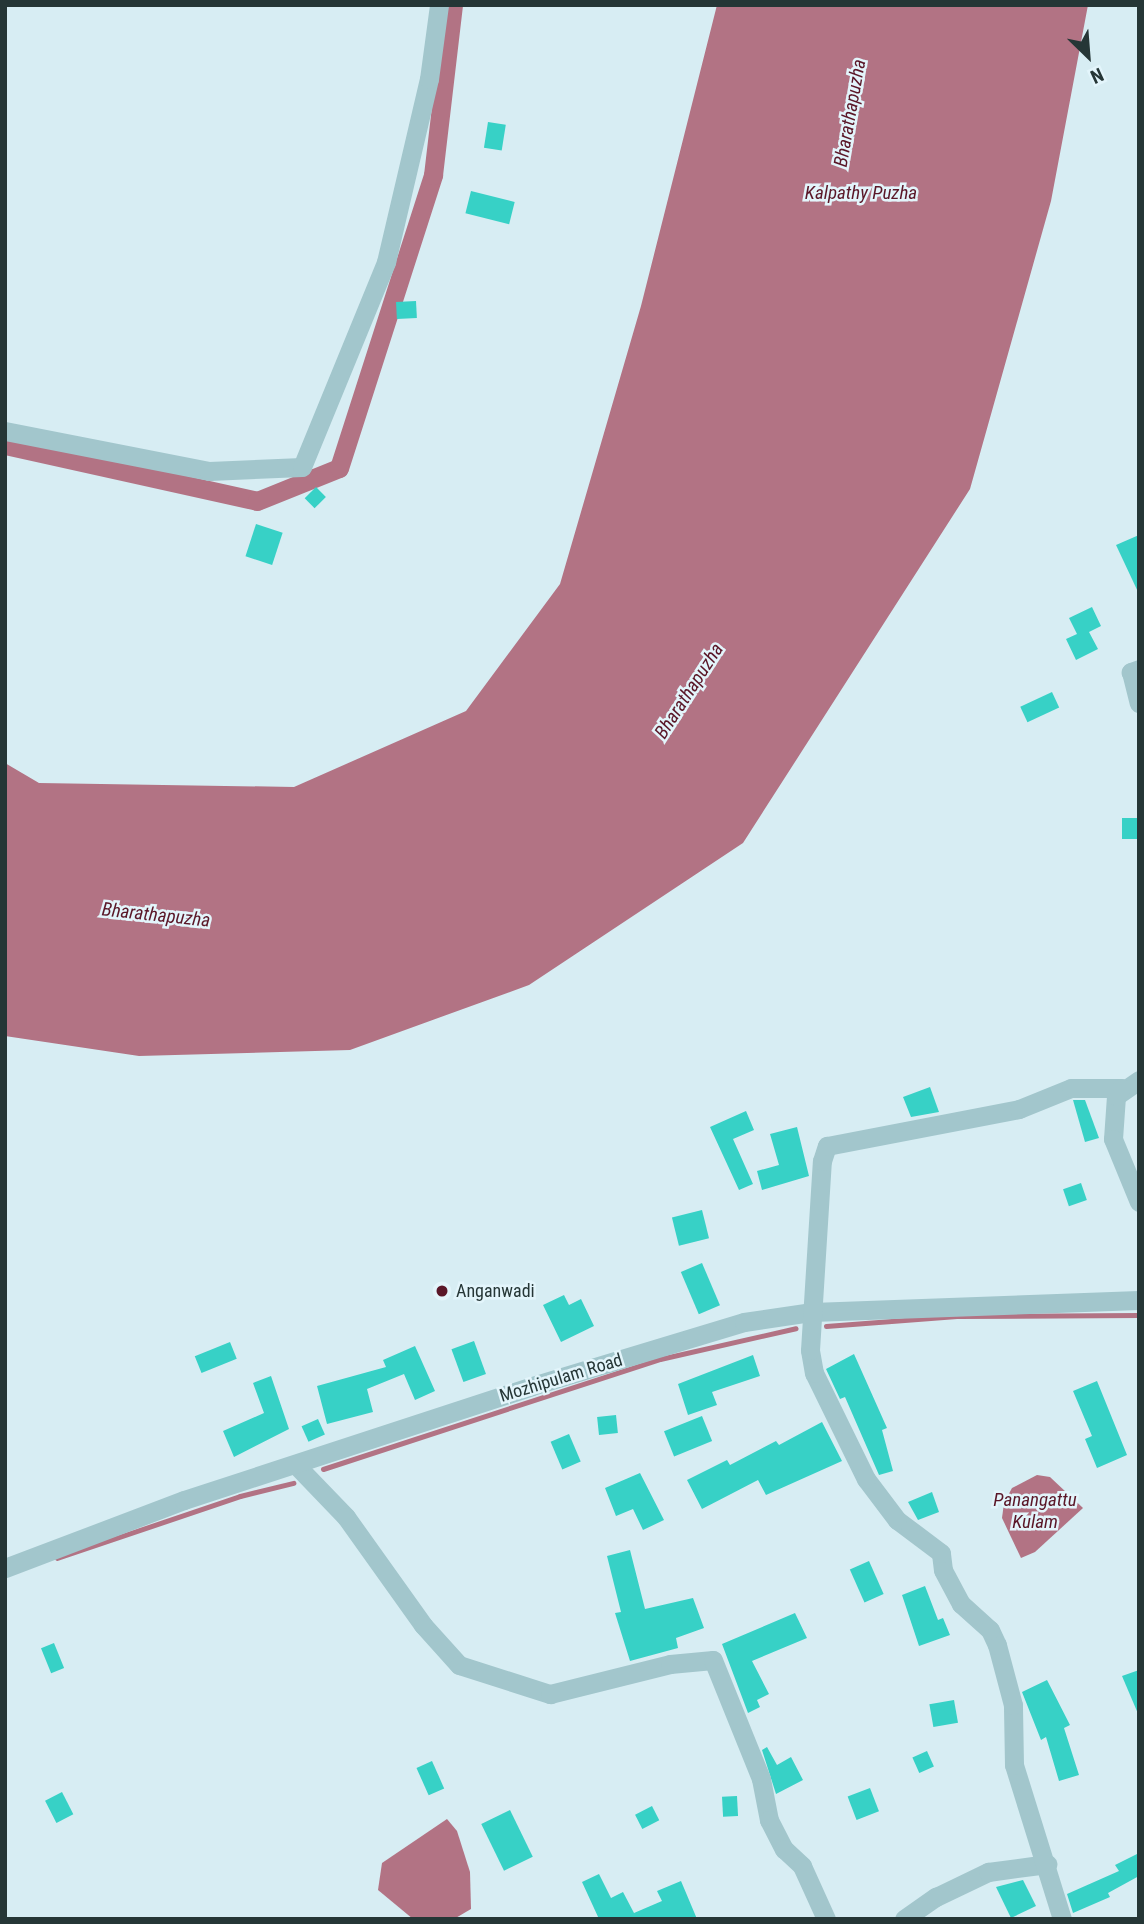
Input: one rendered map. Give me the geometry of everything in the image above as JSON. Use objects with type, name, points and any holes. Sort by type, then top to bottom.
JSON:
[{"type":"street","points":[[5,430],[209,471],[302,467],[386,262],[429,79],[439,5]]},
{"type":"street","points":[[1139,668],[1131,671],[1139,703]]},
{"type":"street","points":[[1116,1096],[1139,1080]]},
{"type":"street","points":[[1062,1919],[1014,1765],[1013,1705],[997,1645],[990,1630],[961,1604],[943,1570],[941,1553],[897,1520],[866,1479],[814,1373],[810,1350],[822,1161],[827,1146],[1019,1109],[1071,1088],[1121,1088],[1116,1096],[1112,1139],[1139,1202]]},
{"type":"street","name":"Mozhipulam Road","points":[[5,1568],[72,1539],[532,1386],[744,1322],[812,1311],[1139,1300]]},
{"type":"street","points":[[296,1465],[345,1517],[423,1625],[459,1665],[550,1695],[670,1664],[713,1660],[761,1779],[769,1820],[784,1849],[802,1866],[826,1919]]},
{"type":"street","points":[[904,1919],[936,1897],[988,1872],[1047,1864]]},
{"type":"water","name":"Kalpathy Puzha","points":[[717,5],[1088,5],[1051,201],[970,489],[743,843],[529,985],[350,1050],[139,1056],[5,1036],[5,763],[39,783],[294,787],[466,711],[560,584],[641,306]]},
{"type":"water","name":"Panangattu Kulam","points":[[1037,1475],[1050,1477],[1083,1508],[1035,1552],[1021,1558],[1002,1518],[1004,1503],[1012,1488]]},
{"type":"water","points":[[447,1819],[457,1831],[470,1872],[471,1909],[454,1919],[413,1919],[378,1890],[382,1863]]},
{"type":"building","points":[[488,122],[506,125],[502,150],[484,148]]},
{"type":"building","points":[[471,191],[515,202],[509,224],[465,213]]},
{"type":"building","points":[[416,301],[417,318],[397,319],[396,302]]},
{"type":"building","points":[[316,487],[326,497],[315,508],[305,498]]},
{"type":"building","points":[[256,524],[283,533],[272,565],[245,556]]},
{"type":"building","points":[[1139,535],[1139,594],[1116,545]]},
{"type":"building","points":[[1092,607],[1101,626],[1089,632],[1098,649],[1076,660],[1066,639],[1077,634],[1069,618]]},
{"type":"building","points":[[1052,692],[1059,707],[1027,722],[1020,707]]},
{"type":"building","points":[[1122,818],[1139,818],[1139,839],[1122,839]]},
{"type":"building","points":[[930,1087],[939,1112],[911,1117],[903,1097]]},
{"type":"building","points":[[1073,1100],[1085,1100],[1099,1138],[1085,1142]]},
{"type":"building","points":[[746,1111],[754,1130],[733,1139],[753,1184],[739,1190],[710,1127]]},
{"type":"building","points":[[797,1127],[809,1176],[762,1190],[757,1171],[779,1165],[770,1134]]},
{"type":"building","points":[[1081,1183],[1087,1200],[1069,1206],[1063,1189]]},
{"type":"building","points":[[702,1210],[709,1238],[679,1246],[672,1217]]},
{"type":"building","points":[[702,1263],[720,1305],[699,1314],[681,1272]]},
{"type":"building","points":[[564,1295],[569,1305],[581,1299],[594,1326],[561,1342],[543,1305]]},
{"type":"building","points":[[474,1341],[486,1374],[463,1382],[451,1349]]},
{"type":"building","points":[[230,1342],[237,1359],[202,1373],[195,1356]]},
{"type":"building","points":[[415,1346],[435,1391],[415,1400],[404,1374],[367,1389],[373,1412],[327,1424],[317,1386],[386,1367],[383,1360]]},
{"type":"building","points":[[854,1354],[887,1428],[882,1430],[893,1471],[879,1475],[845,1397],[840,1399],[826,1369]]},
{"type":"building","points":[[753,1355],[760,1376],[712,1392],[717,1405],[688,1415],[678,1384]]},
{"type":"building","points":[[271,1376],[289,1429],[234,1457],[223,1431],[264,1413],[253,1383]]},
{"type":"building","points":[[1097,1381],[1127,1455],[1097,1468],[1085,1439],[1092,1436],[1073,1391]]},
{"type":"building","points":[[616,1415],[618,1433],[599,1435],[597,1417]]},
{"type":"building","points":[[702,1416],[712,1441],[674,1456],[664,1431]]},
{"type":"building","points":[[318,1419],[325,1435],[308,1442],[302,1426]]},
{"type":"building","points":[[822,1422],[842,1461],[766,1495],[758,1480],[702,1509],[687,1480],[727,1460],[730,1465],[776,1441],[779,1445]]},
{"type":"building","points":[[569,1434],[581,1462],[562,1469],[551,1442]]},
{"type":"building","points":[[640,1473],[664,1520],[643,1530],[633,1509],[616,1516],[605,1488]]},
{"type":"building","points":[[932,1492],[939,1512],[918,1520],[908,1502]]},
{"type":"building","points":[[630,1550],[645,1609],[693,1598],[704,1628],[676,1638],[678,1648],[630,1661],[615,1613],[621,1612],[607,1556]]},
{"type":"building","points":[[869,1561],[884,1594],[864,1602],[850,1570]]},
{"type":"building","points":[[925,1586],[938,1620],[943,1618],[950,1635],[919,1646],[902,1595]]},
{"type":"building","points":[[795,1613],[807,1638],[752,1661],[769,1694],[757,1700],[760,1707],[748,1713],[722,1644]]},
{"type":"building","points":[[54,1643],[64,1668],[51,1673],[41,1648]]},
{"type":"building","points":[[1139,1670],[1139,1716],[1122,1676]]},
{"type":"building","points":[[1047,1680],[1070,1725],[1064,1728],[1079,1775],[1059,1781],[1046,1737],[1041,1740],[1022,1692]]},
{"type":"building","points":[[954,1700],[958,1723],[933,1727],[929,1704]]},
{"type":"building","points":[[767,1747],[777,1765],[791,1757],[803,1780],[776,1794],[762,1750]]},
{"type":"building","points":[[927,1751],[934,1767],[919,1773],[912,1758]]},
{"type":"building","points":[[432,1761],[444,1788],[429,1795],[416,1768]]},
{"type":"building","points":[[870,1788],[879,1811],[857,1820],[848,1797]]},
{"type":"building","points":[[62,1792],[73,1814],[56,1823],[45,1801]]},
{"type":"building","points":[[737,1796],[738,1816],[723,1817],[722,1797]]},
{"type":"building","points":[[652,1806],[659,1820],[642,1829],[635,1815]]},
{"type":"building","points":[[510,1810],[533,1857],[504,1871],[481,1824]]},
{"type":"building","points":[[1139,1853],[1139,1876],[1108,1893],[1110,1897],[1073,1913],[1067,1894],[1119,1871],[1115,1865]]},
{"type":"building","points":[[599,1874],[611,1898],[623,1892],[634,1913],[662,1901],[657,1891],[681,1881],[697,1919],[599,1919],[582,1882]]},
{"type":"building","points":[[1023,1880],[1036,1906],[1011,1918],[996,1887]]},
{"type":"waterway","points":[[5,445],[257,501],[339,468],[433,175],[453,5]]},
{"type":"waterway","points":[[826,1326],[957,1316],[1139,1315]]},
{"type":"waterway","points":[[323,1469],[660,1359],[796,1328]]},
{"type":"waterway","points":[[57,1558],[240,1496],[293,1483]]},
{"type":"place","name":"Anganwadi","points":[[442,1291]]},
{"type":"water label","name":"Bharathapuzha","points":[[850,113]]},
{"type":"water label","name":"Bharathapuzha","points":[[689,691]]},
{"type":"water label","name":"Bharathapuzha","points":[[156,915]]}]
